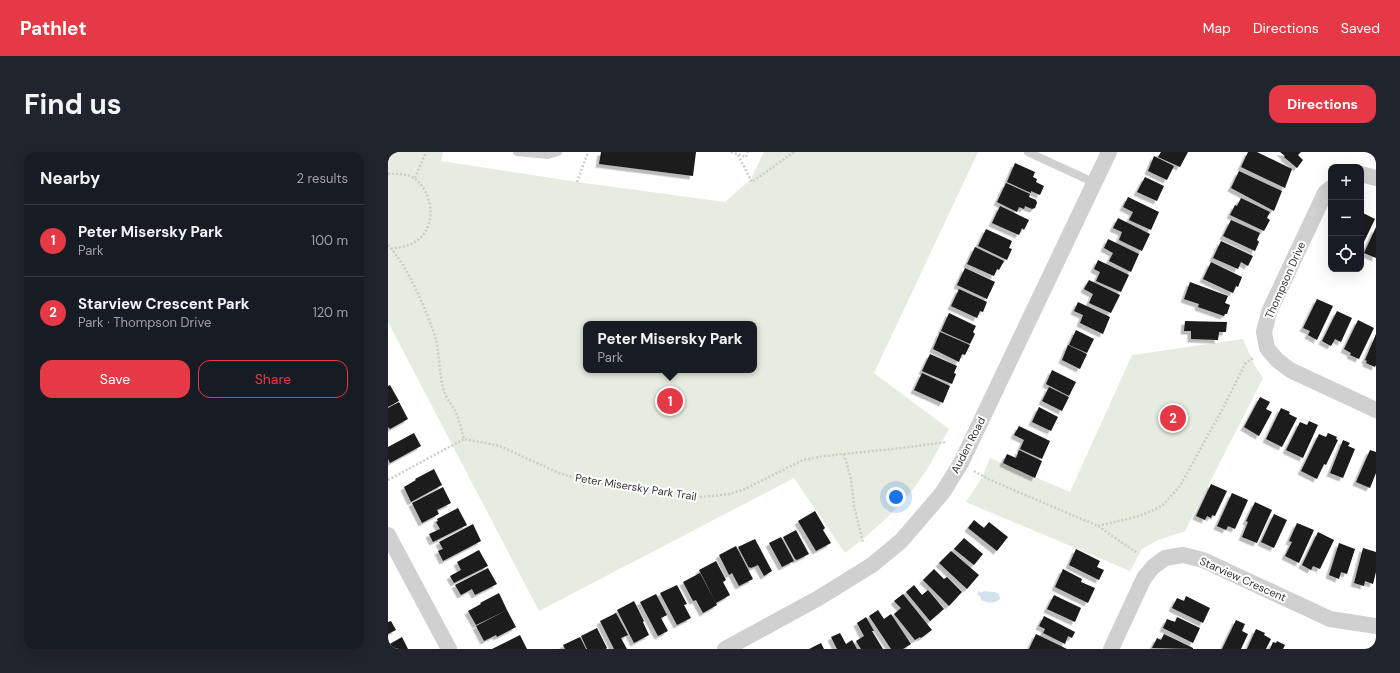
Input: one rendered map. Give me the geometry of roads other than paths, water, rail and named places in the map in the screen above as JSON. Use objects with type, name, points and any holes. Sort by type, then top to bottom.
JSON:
[{"type":"street","name":"Auden Road","points":[[725,649],[817,599],[872,565],[901,540],[943,492],[961,463],[1109,152]]},
{"type":"street","points":[[1364,175],[1376,178]]},
{"type":"street","name":"Thompson Drive","points":[[1328,191],[1325,194],[1269,312],[1264,332],[1267,348],[1277,360],[1290,370],[1376,410]]},
{"type":"street","points":[[388,535],[449,649]]},
{"type":"street","name":"Starview Crescent","points":[[1111,649],[1144,578],[1153,567],[1165,558],[1184,555],[1202,560],[1330,619],[1376,626]]},
{"type":"lane","points":[[517,152],[548,155],[558,152]]},
{"type":"lane","points":[[1028,152],[1095,183]]},
{"type":"water","points":[[979,591],[981,593],[984,591],[996,592],[999,594],[1000,599],[993,602],[983,601],[981,600],[980,596],[977,595]]},
{"type":"place","name":"Peter Misersky Park","points":[[670,401]]},
{"type":"place","name":"Starview Crescent Park","points":[[1173,418]]}]
